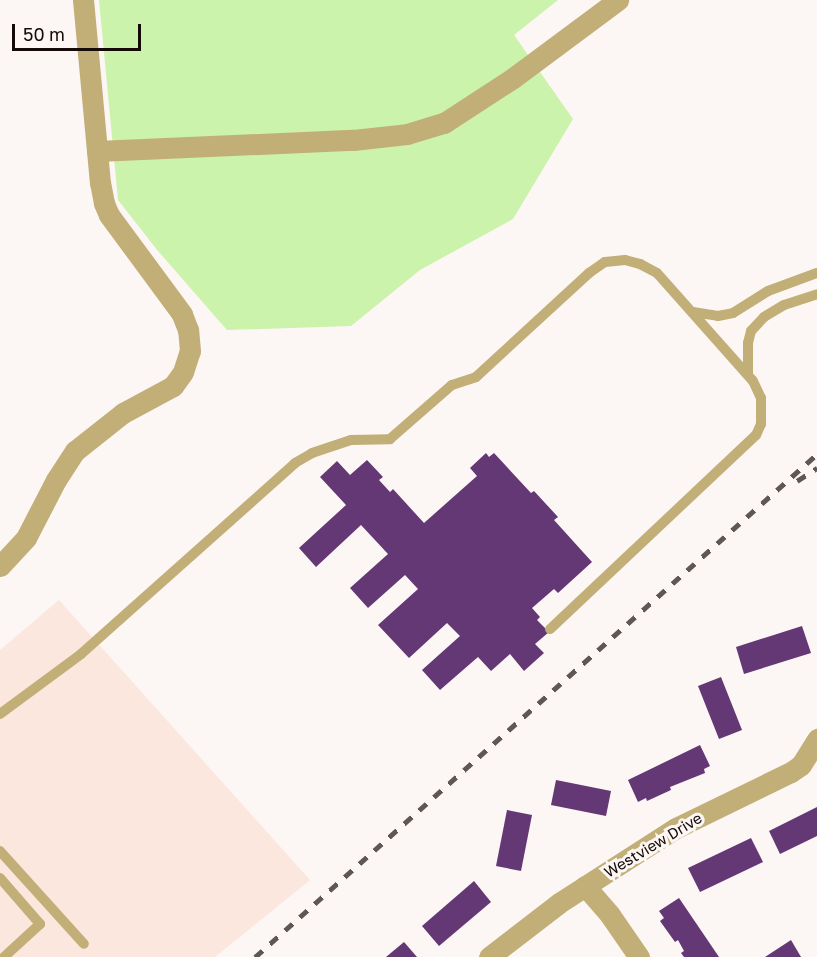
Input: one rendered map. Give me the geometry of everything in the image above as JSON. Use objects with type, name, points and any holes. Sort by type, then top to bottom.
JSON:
[{"type":"street","points":[[0,566],[26,538],[56,480],[75,451],[123,413],[173,386],[183,372],[190,351],[189,330],[182,314],[109,216],[100,183],[83,0]]},
{"type":"street","points":[[97,151],[353,140],[407,134],[435,126],[444,123],[513,78],[618,0]]},
{"type":"street","name":"Westview Drive","points":[[489,957],[585,886],[676,828],[791,772],[801,765],[817,739]]},
{"type":"street","points":[[585,886],[610,915],[639,957]]},
{"type":"lane","points":[[0,714],[81,654],[295,464],[312,453],[351,440],[390,440],[452,385],[476,377],[589,273],[605,262],[625,260],[640,264],[657,273],[748,374],[761,398],[761,424],[756,435],[550,629]]},
{"type":"lane","points":[[693,312],[718,316],[732,313],[768,291],[817,273]]},
{"type":"lane","points":[[748,374],[748,343],[751,331],[764,317],[784,305],[817,294]]},
{"type":"lane","points":[[0,851],[84,944]]},
{"type":"lane","points":[[0,878],[40,924],[4,957],[0,952]]},
{"type":"shaded area","points":[[59,600],[310,880],[215,957],[0,957],[0,650]]},
{"type":"green space","points":[[99,0],[558,0],[514,35],[573,119],[513,219],[420,270],[351,326],[227,330],[158,251],[118,200]]},
{"type":"building","points":[[486,453],[489,457],[494,453],[531,493],[534,491],[558,517],[554,520],[592,562],[558,593],[554,589],[532,608],[540,617],[537,620],[549,632],[535,644],[544,653],[524,671],[510,654],[491,671],[478,657],[440,690],[422,670],[460,636],[447,623],[409,658],[378,625],[418,589],[405,575],[368,608],[350,588],[388,554],[361,525],[316,567],[299,548],[346,505],[320,477],[337,461],[350,475],[367,460],[383,477],[379,480],[390,492],[393,489],[424,523],[477,476],[470,468]]},
{"type":"building","points":[[802,626],[811,653],[744,674],[736,647]]},
{"type":"building","points":[[721,677],[742,730],[719,739],[698,686]]},
{"type":"building","points":[[700,745],[710,766],[704,769],[705,773],[670,787],[671,790],[647,801],[646,798],[638,802],[628,780]]},
{"type":"building","points":[[556,780],[611,791],[606,816],[551,805]]},
{"type":"building","points":[[817,807],[817,836],[780,854],[769,831]]},
{"type":"building","points":[[507,810],[532,815],[521,871],[496,866]]},
{"type":"building","points":[[751,838],[763,862],[700,892],[688,868]]},
{"type":"building","points":[[474,881],[491,902],[439,946],[422,926]]},
{"type":"building","points":[[679,898],[719,957],[684,957],[681,953],[684,951],[678,940],[675,942],[660,921],[664,918],[659,911]]},
{"type":"building","points":[[791,940],[801,957],[765,957]]},
{"type":"building","points":[[404,942],[417,957],[386,957]]},
{"type":"railway","points":[[255,957],[817,454]]},
{"type":"railway","points":[[797,481],[817,468]]}]
